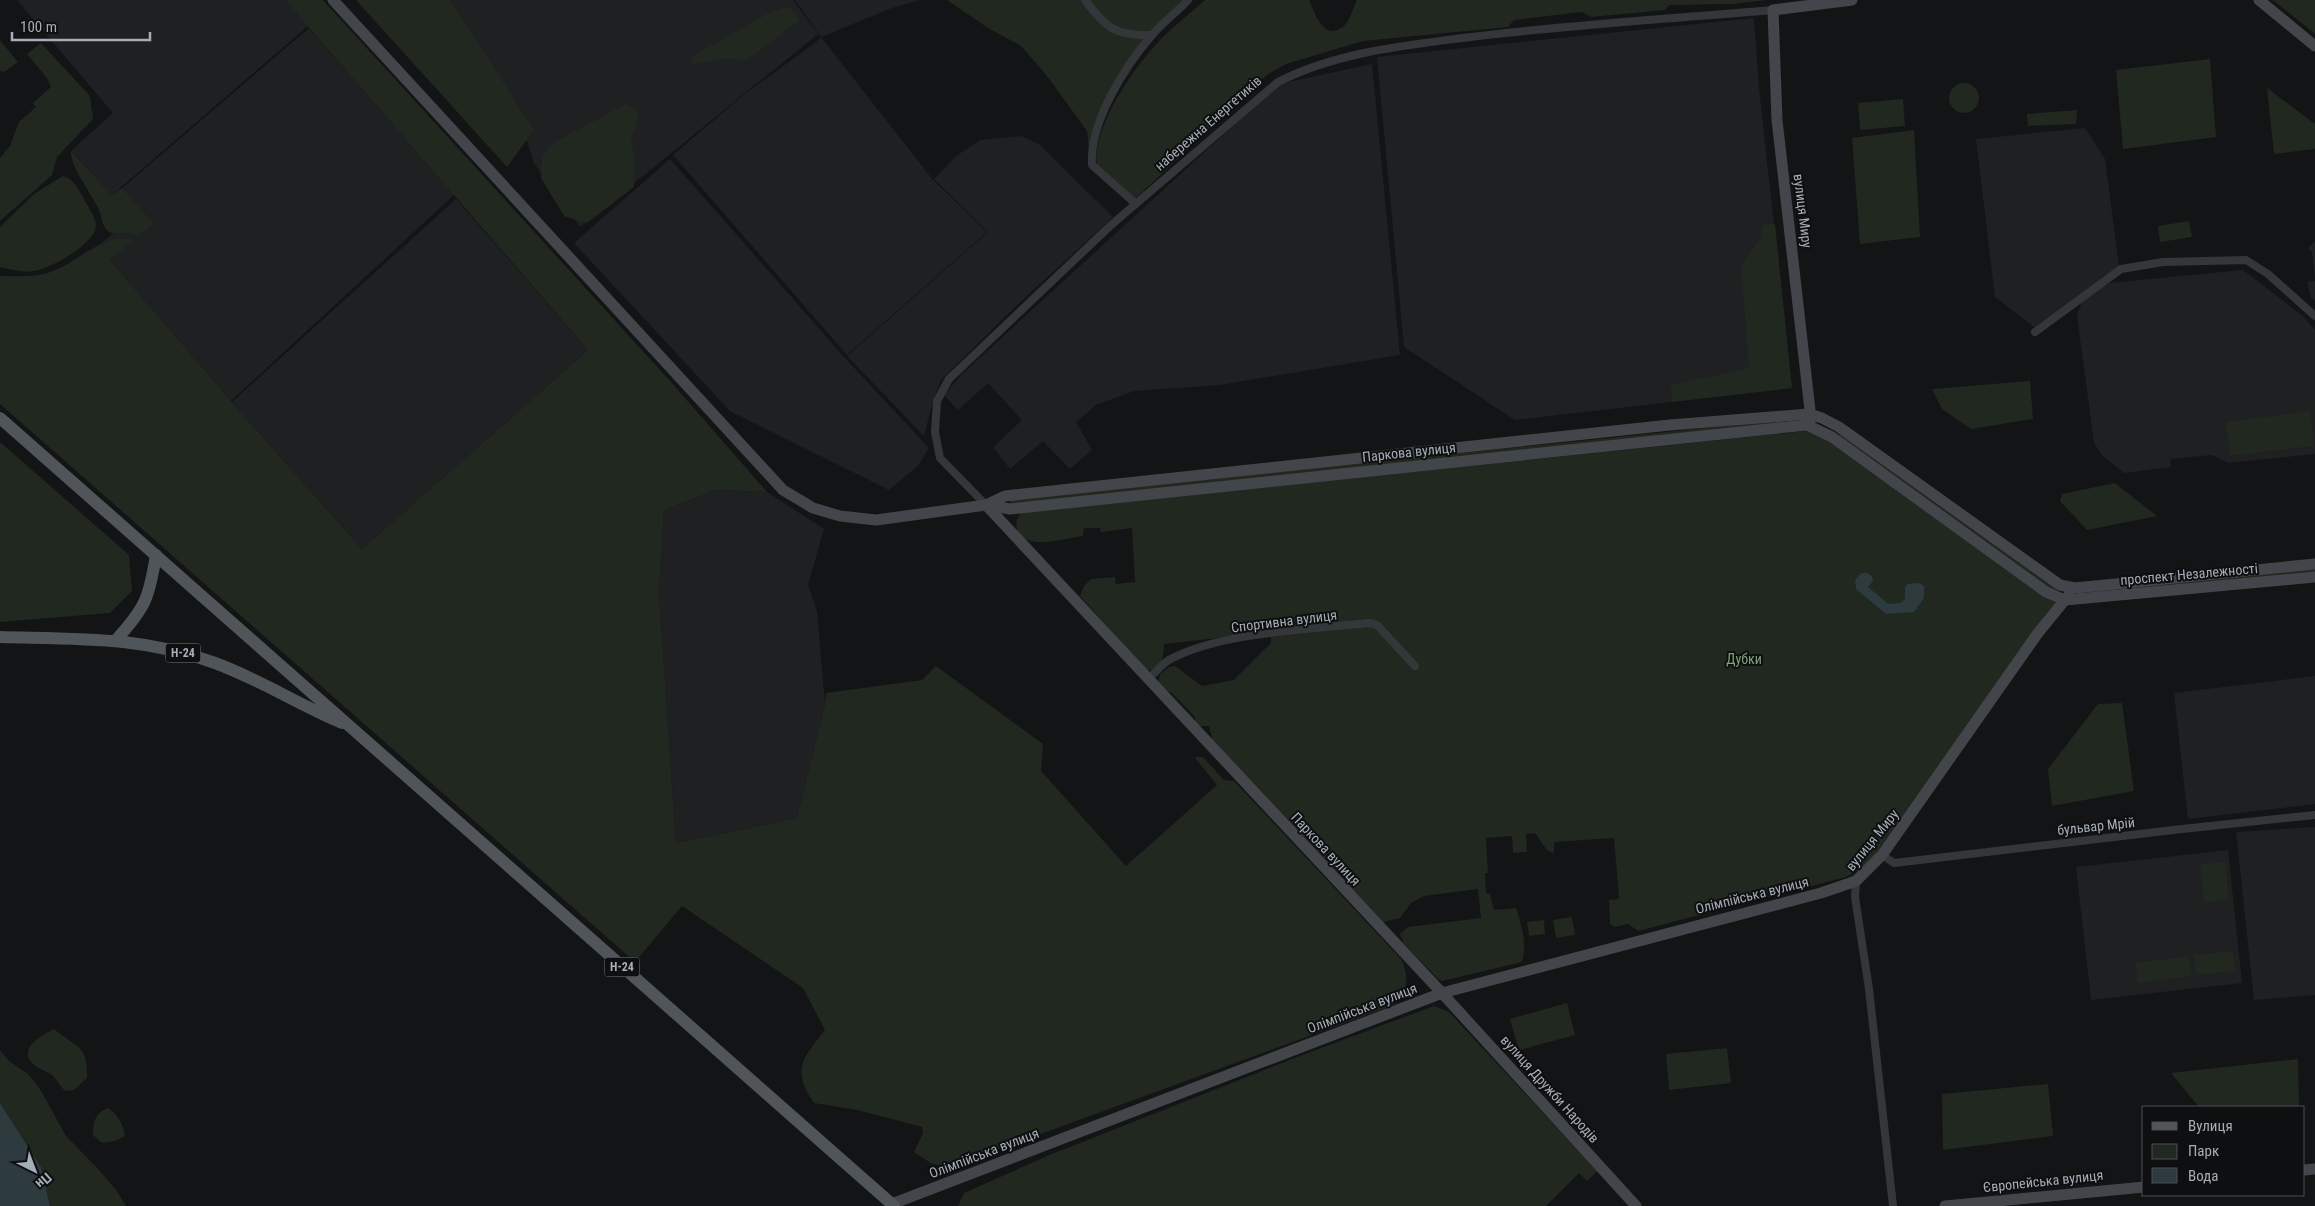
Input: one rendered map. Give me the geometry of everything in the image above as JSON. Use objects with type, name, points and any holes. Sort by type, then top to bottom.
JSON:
[{"type":"main road","points":[[0,418],[352,727]]},
{"type":"main road","points":[[116,640],[143,608],[152,580],[156,555]]},
{"type":"main road","name":"Н-24","points":[[0,637],[116,640],[165,648],[215,663],[352,727],[893,1205]]},
{"type":"street","points":[[333,0],[783,490],[812,508],[840,516],[876,520],[986,505]]},
{"type":"street","points":[[1085,0],[1117,32],[1130,35],[1152,34]]},
{"type":"street","points":[[1136,204],[1092,165],[1092,143],[1100,117],[1115,88],[1152,34],[1188,0]]},
{"type":"street","name":"набережна Енергетиків","points":[[986,505],[940,458],[935,432],[937,401],[949,379],[1078,256],[1210,142],[1255,100],[1278,82],[1306,70],[1378,49],[1585,24],[1773,10],[1852,0]]},
{"type":"street","points":[[2259,0],[2315,46]]},
{"type":"street","name":"вулиця Миру","points":[[1773,10],[1777,120],[1796,274],[1809,414],[1814,428]]},
{"type":"street","points":[[2035,332],[2121,269],[2163,262],[2246,260],[2268,274],[2315,316]]},
{"type":"street","points":[[1809,414],[1839,427],[2060,585],[2075,588]]},
{"type":"street","name":"Паркова вулиця","points":[[986,505],[1005,496],[1670,425],[1809,414]]},
{"type":"street","name":"Паркова вулиця","points":[[986,505],[1010,509],[1807,425],[1832,437],[2046,592],[2065,600]]},
{"type":"street","name":"Паркова вулиця","points":[[986,505],[1149,678],[1315,860],[1442,993]]},
{"type":"street","name":"проспект Незалежності","points":[[2075,588],[2315,564]]},
{"type":"street","name":"проспект Незалежності","points":[[2065,600],[2315,577]]},
{"type":"street","name":"вулиця Миру","points":[[1893,1206],[1868,990],[1855,897],[1856,881],[1882,856],[2038,634],[2075,588]]},
{"type":"street","name":"Спортивна вулиця","points":[[1149,678],[1168,661],[1206,644],[1282,632],[1370,623],[1377,625],[1415,666]]},
{"type":"street","name":"бульвар Мрій","points":[[1882,856],[1894,863],[2315,815]]},
{"type":"street","name":"Олімпійська вулиця","points":[[893,1205],[1442,993],[1821,893],[1856,881]]},
{"type":"street","name":"вулиця Дружби Народів","points":[[1442,993],[1636,1206]]},
{"type":"street","name":"Європейська вулиця","points":[[1945,1206],[2142,1187]]},
{"type":"shaded area","points":[[17,0],[285,0],[308,26],[112,195],[71,151],[113,113]]},
{"type":"shaded area","points":[[437,0],[793,0],[818,34],[580,227],[534,163],[521,122]]},
{"type":"shaded area","points":[[795,0],[920,0],[892,8],[821,37]]},
{"type":"shaded area","points":[[1754,18],[1759,88],[1792,388],[1515,420],[1404,347],[1377,57]]},
{"type":"shaded area","points":[[309,28],[454,195],[231,401],[98,246],[140,211],[121,189]]},
{"type":"shaded area","points":[[821,37],[933,180],[987,232],[847,355],[673,155],[746,93]]},
{"type":"shaded area","points":[[1372,64],[1400,355],[1220,385],[1134,391],[1096,405],[1076,422],[1092,450],[1070,469],[1043,441],[1010,469],[993,447],[1022,420],[988,383],[958,410],[944,395],[963,373],[1279,84]]},
{"type":"shaded area","points":[[2085,128],[2105,159],[2119,267],[2034,327],[1995,297],[1976,139]]},
{"type":"shaded area","points":[[1021,136],[1040,145],[1113,217],[1016,306],[941,380],[933,401],[924,436],[847,356],[988,232],[934,179],[956,156],[980,140]]},
{"type":"shaded area","points":[[670,159],[845,358],[929,448],[918,466],[889,490],[730,411],[574,243]]},
{"type":"shaded area","points":[[456,199],[588,350],[362,549],[232,402]]},
{"type":"shaded area","points":[[2315,241],[2315,281],[2312,251],[2309,251],[2309,247]]},
{"type":"shaded area","points":[[2243,270],[2303,316],[2315,330],[2315,454],[2228,463],[2212,455],[2170,459],[2171,467],[2124,473],[2102,455],[2094,443],[2077,315],[2083,299],[2109,283]]},
{"type":"shaded area","points":[[2315,281],[2315,301],[2311,298],[2307,282]]},
{"type":"shaded area","points":[[716,490],[767,492],[824,529],[808,585],[817,611],[825,704],[797,818],[676,843],[659,594],[664,510]]},
{"type":"shaded area","points":[[2315,676],[2315,804],[2188,819],[2174,693]]},
{"type":"shaded area","points":[[2315,827],[2315,995],[2254,1000],[2236,832]]},
{"type":"shaded area","points":[[2228,850],[2242,983],[2091,1000],[2076,867]]},
{"type":"green space","points":[[285,0],[323,0],[671,382],[767,492],[716,490],[664,510],[659,594],[676,843],[797,818],[825,704],[826,693],[922,680],[936,666],[1043,744],[1041,771],[1126,866],[1217,785],[1195,758],[1203,757],[1224,780],[1234,781],[1401,959],[1406,972],[1406,985],[1397,1002],[1391,1006],[1013,1144],[945,1166],[932,1164],[914,1152],[923,1133],[922,1127],[857,1110],[814,1103],[807,1091],[801,1073],[806,1056],[825,1030],[803,988],[682,906],[635,962],[0,404],[0,276],[40,275],[63,266],[102,244],[113,240],[134,240],[110,260],[362,549],[588,350]]},
{"type":"green space","points":[[356,0],[450,0],[534,130],[507,167]]},
{"type":"green space","points":[[947,0],[1190,0],[1165,22],[1112,94],[1089,151],[1087,131],[1047,76],[1021,46],[988,28]]},
{"type":"green space","points":[[1205,0],[1309,0],[1322,26],[1331,31],[1339,29],[1347,23],[1357,0],[1766,0],[1733,4],[1669,5],[1665,10],[1591,17],[1582,12],[1514,20],[1508,27],[1363,41],[1286,64],[1268,74],[1135,199],[1097,165],[1099,138],[1112,107],[1139,65],[1153,47],[1174,26]]},
{"type":"green space","points":[[2273,0],[2315,0],[2315,34]]},
{"type":"green space","points":[[782,8],[790,8],[800,20],[747,60],[721,59],[691,64],[693,56],[767,14]]},
{"type":"green space","points":[[0,40],[18,62],[4,72],[0,71]]},
{"type":"green space","points":[[41,43],[90,96],[93,119],[57,157],[52,175],[0,221],[0,158],[10,146],[19,122],[36,107],[33,103],[51,87],[47,78],[27,54]]},
{"type":"green space","points":[[2210,59],[2216,137],[2123,149],[2116,70]]},
{"type":"green space","points":[[1964,83],[1975,87],[1979,98],[1975,109],[1964,113],[1953,109],[1949,98],[1953,87]]},
{"type":"green space","points":[[2267,88],[2315,124],[2315,149],[2274,154]]},
{"type":"green space","points":[[1903,99],[1905,126],[1860,130],[1858,103]]},
{"type":"green space","points":[[626,104],[637,109],[638,119],[631,139],[635,160],[634,187],[587,223],[564,216],[541,178],[542,155],[556,141]]},
{"type":"green space","points":[[2077,110],[2076,124],[2028,126],[2027,114]]},
{"type":"green space","points":[[1914,130],[1920,237],[1860,244],[1852,138]]},
{"type":"green space","points":[[71,151],[112,195],[122,188],[153,223],[139,236],[109,232],[104,225],[96,203],[77,172],[71,157]]},
{"type":"green space","points":[[63,176],[75,184],[94,218],[96,225],[89,240],[61,261],[41,269],[26,272],[0,267],[0,227],[34,194]]},
{"type":"green space","points":[[2189,221],[2192,237],[2160,242],[2158,226]]},
{"type":"green space","points":[[1775,224],[1792,388],[1672,402],[1671,385],[1749,368],[1741,266],[1761,238],[1762,225]]},
{"type":"green space","points":[[2030,381],[2033,419],[1971,429],[1942,409],[1932,389]]},
{"type":"green space","points":[[2310,411],[2314,446],[2230,456],[2226,422]]},
{"type":"green space","points":[[1782,420],[1783,424],[1010,504],[1010,500]]},
{"type":"green space","name":"Дубки","points":[[1806,431],[1821,436],[2057,601],[1874,856],[1859,870],[1846,877],[1638,931],[1628,924],[1615,927],[1610,924],[1609,900],[1619,899],[1614,838],[1554,842],[1554,853],[1547,850],[1535,833],[1526,834],[1527,852],[1513,853],[1512,836],[1486,838],[1488,873],[1485,873],[1486,893],[1490,894],[1494,910],[1516,908],[1524,942],[1522,962],[1442,981],[1404,944],[1400,934],[1408,927],[1481,918],[1478,889],[1424,896],[1411,903],[1400,918],[1383,922],[1213,742],[1209,726],[1200,726],[1195,722],[1195,717],[1171,692],[1163,691],[1158,684],[1160,674],[1169,667],[1175,666],[1202,686],[1234,680],[1271,643],[1271,632],[1164,644],[1161,662],[1152,670],[1147,671],[1080,596],[1084,586],[1091,579],[1115,577],[1116,584],[1135,582],[1132,528],[1101,532],[1100,528],[1084,528],[1083,536],[1037,542],[1022,536],[1016,523],[1021,513]]},
{"type":"green space","points":[[1841,434],[2058,589],[2056,593],[1838,437]]},
{"type":"green space","points":[[0,442],[129,555],[132,591],[110,613],[0,622]]},
{"type":"green space","points":[[2115,483],[2157,516],[2087,530],[2060,501],[2062,494]]},
{"type":"green space","points":[[2315,568],[2315,572],[2094,594],[2093,590]]},
{"type":"green space","points":[[2122,703],[2134,791],[2052,806],[2048,769],[2098,704]]},
{"type":"green space","points":[[2225,862],[2229,900],[2204,902],[2200,864]]},
{"type":"green space","points":[[1572,917],[1575,935],[1556,938],[1553,920]]},
{"type":"green space","points":[[1544,920],[1545,934],[1529,936],[1527,922]]},
{"type":"green space","points":[[2233,951],[2235,971],[2196,975],[2194,955]]},
{"type":"green space","points":[[2189,956],[2191,976],[2138,983],[2136,963]]},
{"type":"green space","points":[[1567,1003],[1575,1035],[1519,1050],[1510,1019]]},
{"type":"green space","points":[[1434,1006],[1449,1012],[1597,1171],[1587,1181],[1579,1173],[1546,1206],[958,1206],[964,1193],[1047,1156],[1292,1059]]},
{"type":"green space","points":[[54,1029],[80,1048],[86,1059],[87,1078],[74,1090],[65,1091],[53,1076],[34,1065],[28,1057],[30,1047],[34,1042]]},
{"type":"green space","points":[[1727,1048],[1731,1083],[1669,1090],[1666,1054]]},
{"type":"green space","points":[[0,1050],[9,1061],[28,1074],[40,1089],[66,1136],[100,1171],[116,1190],[126,1206],[50,1206],[41,1167],[0,1103]]},
{"type":"green space","points":[[2298,1059],[2299,1106],[2198,1106],[2171,1073]]},
{"type":"green space","points":[[2048,1084],[2053,1136],[1943,1150],[1942,1094]]},
{"type":"green space","points":[[108,1108],[120,1120],[125,1136],[115,1141],[102,1143],[93,1135],[94,1126],[100,1112]]},
{"type":"water","points":[[1861,573],[1867,573],[1872,576],[1873,581],[1868,587],[1888,604],[1901,603],[1905,599],[1907,584],[1919,583],[1924,586],[1924,598],[1914,612],[1886,614],[1856,589],[1855,580]]},
{"type":"water","points":[[0,1103],[41,1167],[50,1206],[0,1206]]}]
